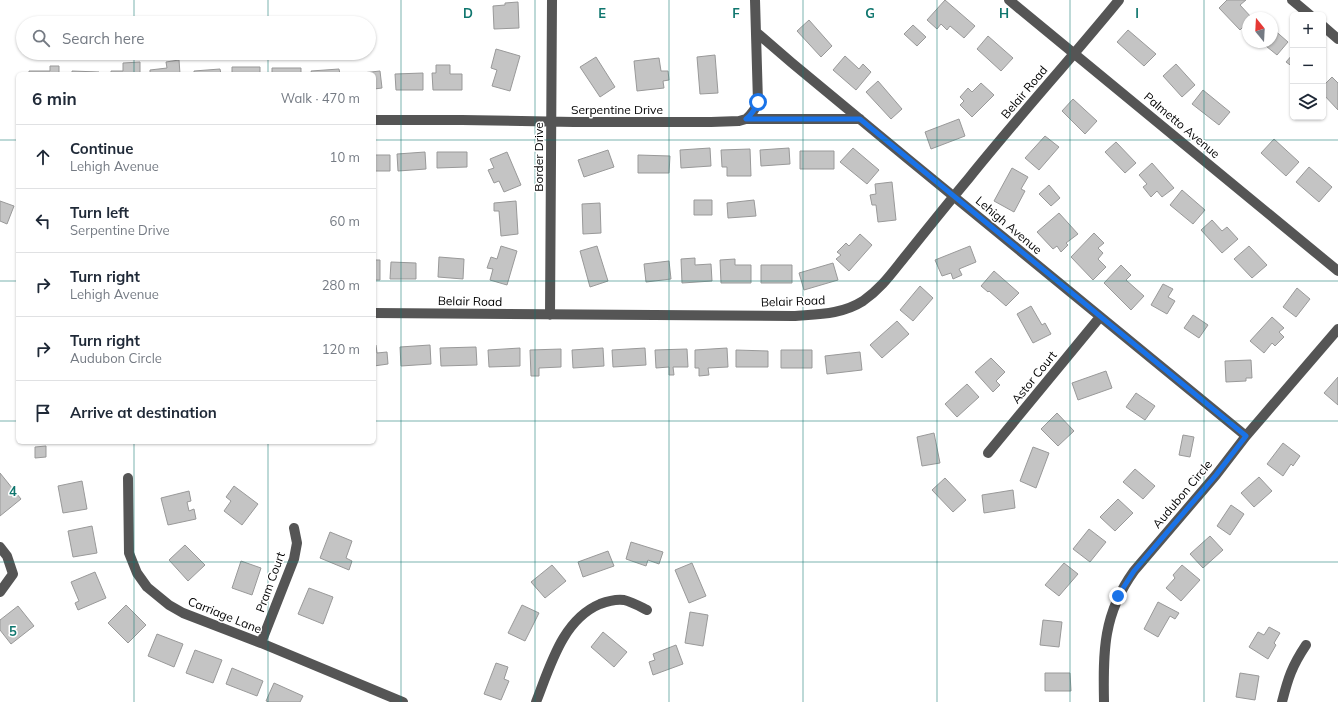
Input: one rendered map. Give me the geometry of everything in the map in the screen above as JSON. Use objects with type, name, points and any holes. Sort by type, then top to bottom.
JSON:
[{"type":"street","name":"Border Drive","points":[[550,315],[552,0]]},
{"type":"street","points":[[746,119],[752,115],[758,102],[755,0]]},
{"type":"street","name":"Palmetto Avenue","points":[[1009,0],[1338,271]]},
{"type":"street","name":"Belair Road","points":[[376,313],[793,316],[831,314],[848,308],[860,302],[883,285],[1030,104],[1075,54],[1119,0]]},
{"type":"street","points":[[1292,0],[1306,12]]},
{"type":"street","points":[[1326,29],[1338,39]]},
{"type":"street","name":"Lehigh Avenue","points":[[756,32],[1246,436]]},
{"type":"street","name":"Serpentine Drive","points":[[376,120],[739,122],[746,119],[860,119]]},
{"type":"street","name":"Astor Court","points":[[988,453],[1100,317]]},
{"type":"street","name":"Audubon Circle","points":[[1104,702],[1106,638],[1112,610],[1118,596],[1134,571],[1216,475],[1246,436],[1338,329]]},
{"type":"street","name":"Carriage Lane","points":[[128,478],[129,553],[137,573],[148,587],[169,605],[183,613],[261,643],[403,702]]},
{"type":"street","name":"Pram Court","points":[[261,643],[294,560],[297,543],[294,528]]},
{"type":"street","points":[[0,547],[7,556],[13,574],[0,592]]},
{"type":"street","points":[[536,702],[560,644],[582,615],[595,606],[614,600],[623,600],[647,610]]},
{"type":"street","points":[[1282,702],[1287,681],[1294,663],[1306,645]]},
{"type":"building","points":[[945,0],[975,26],[964,38],[950,26],[947,30],[941,24],[937,29],[927,20]]},
{"type":"building","points":[[1227,0],[1246,0],[1240,5],[1246,12],[1242,12],[1242,28],[1240,30],[1219,8]]},
{"type":"building","points":[[518,2],[519,28],[494,29],[493,6]]},
{"type":"building","points":[[809,20],[832,46],[821,57],[797,31]]},
{"type":"building","points":[[913,25],[926,37],[917,46],[904,34]]},
{"type":"building","points":[[1128,30],[1156,54],[1144,66],[1117,42]]},
{"type":"building","points":[[1278,33],[1288,42],[1277,55],[1268,48],[1278,48]]},
{"type":"building","points":[[988,36],[1013,58],[1001,71],[977,49]]},
{"type":"building","points":[[496,49],[520,56],[510,91],[492,86],[497,70],[491,68]]},
{"type":"building","points":[[715,55],[718,93],[700,94],[697,57]]},
{"type":"building","points":[[845,56],[859,69],[863,64],[871,72],[856,90],[833,70]]},
{"type":"building","points":[[596,57],[615,87],[600,97],[580,67]]},
{"type":"building","points":[[1290,57],[1290,65],[1286,62]]},
{"type":"building","points":[[659,58],[661,71],[668,71],[669,80],[663,81],[664,88],[637,91],[634,61]]},
{"type":"building","points":[[179,60],[180,72],[150,72],[150,70],[167,68],[166,62]]},
{"type":"building","points":[[140,62],[140,72],[111,72],[123,71],[123,63]]},
{"type":"building","points":[[1176,64],[1195,85],[1182,97],[1163,76]]},
{"type":"building","points":[[436,65],[450,65],[450,74],[462,74],[462,90],[433,90],[432,73],[436,73]]},
{"type":"building","points":[[50,66],[59,66],[59,72],[29,72],[29,71],[50,71]]},
{"type":"building","points":[[232,67],[260,67],[260,72],[232,72]]},
{"type":"building","points":[[272,68],[301,68],[301,72],[272,72]]},
{"type":"building","points":[[220,69],[221,72],[194,72]]},
{"type":"building","points":[[339,69],[340,72],[311,72]]},
{"type":"building","points":[[72,71],[99,72],[72,72]]},
{"type":"building","points":[[380,71],[382,88],[376,89],[376,72],[371,72]]},
{"type":"building","points":[[423,73],[423,90],[396,90],[395,74]]},
{"type":"building","points":[[1332,77],[1338,83],[1338,110],[1326,97],[1326,83]]},
{"type":"building","points":[[878,81],[902,109],[891,119],[866,92]]},
{"type":"building","points":[[981,83],[994,95],[972,117],[960,105],[964,101],[960,97],[968,88],[972,92]]},
{"type":"building","points":[[1203,90],[1230,112],[1219,125],[1192,104]]},
{"type":"building","points":[[1073,99],[1097,121],[1085,134],[1062,111]]},
{"type":"building","points":[[959,119],[965,136],[931,149],[925,132]]},
{"type":"building","points":[[1045,136],[1059,147],[1039,170],[1025,158]]},
{"type":"building","points":[[1274,139],[1299,162],[1286,176],[1261,153]]},
{"type":"building","points":[[1116,142],[1136,163],[1125,173],[1105,152]]},
{"type":"building","points":[[710,148],[711,166],[681,168],[680,150]]},
{"type":"building","points":[[789,148],[790,164],[761,166],[760,150]]},
{"type":"building","points":[[853,148],[879,170],[867,184],[840,162]]},
{"type":"building","points":[[750,149],[751,176],[727,176],[727,167],[722,167],[721,150]]},
{"type":"building","points":[[608,150],[614,167],[584,177],[578,160]]},
{"type":"building","points":[[800,151],[834,151],[834,169],[800,169]]},
{"type":"building","points":[[425,152],[426,169],[398,171],[397,154]]},
{"type":"building","points":[[437,152],[467,152],[467,167],[437,168]]},
{"type":"building","points":[[507,152],[521,185],[504,192],[499,181],[494,183],[488,170],[494,168],[490,159]]},
{"type":"building","points":[[376,155],[390,155],[390,171],[376,171]]},
{"type":"building","points":[[638,155],[670,156],[669,173],[638,173]]},
{"type":"building","points":[[1152,163],[1174,188],[1162,197],[1157,191],[1151,197],[1143,187],[1147,184],[1139,175]]},
{"type":"building","points":[[1309,167],[1332,187],[1319,202],[1296,182]]},
{"type":"building","points":[[1012,168],[1028,177],[1021,189],[1025,191],[1014,212],[994,201]]},
{"type":"building","points":[[892,182],[896,220],[878,222],[876,205],[872,205],[870,195],[876,194],[875,184]]},
{"type":"building","points":[[1049,185],[1060,198],[1051,206],[1039,194]]},
{"type":"building","points":[[1182,190],[1205,210],[1193,224],[1170,205]]},
{"type":"building","points":[[694,200],[712,200],[712,215],[694,215]]},
{"type":"building","points":[[754,200],[756,216],[728,218],[727,203]]},
{"type":"building","points":[[0,201],[14,206],[7,224],[0,221]]},
{"type":"building","points":[[516,201],[518,234],[501,236],[499,211],[494,211],[494,203]]},
{"type":"building","points":[[600,203],[601,233],[583,234],[582,204]]},
{"type":"building","points":[[1059,213],[1078,234],[1066,243],[1068,245],[1061,252],[1057,246],[1053,249],[1037,232]]},
{"type":"building","points":[[1212,220],[1222,231],[1227,227],[1238,239],[1222,253],[1201,230]]},
{"type":"building","points":[[1094,233],[1104,243],[1098,248],[1103,253],[1098,259],[1106,267],[1093,280],[1071,257]]},
{"type":"building","points":[[860,234],[872,245],[849,271],[836,259],[841,255],[837,252],[846,243],[849,246]]},
{"type":"building","points":[[501,246],[517,251],[507,285],[490,280],[493,269],[487,268],[491,257],[497,259]]},
{"type":"building","points":[[597,246],[608,281],[590,287],[580,251]]},
{"type":"building","points":[[970,246],[976,262],[959,269],[962,275],[953,279],[951,273],[942,276],[935,260]]},
{"type":"building","points":[[1249,246],[1267,265],[1252,278],[1234,259]]},
{"type":"building","points":[[439,257],[464,259],[463,279],[438,277]]},
{"type":"building","points":[[695,258],[695,265],[711,264],[712,281],[682,283],[681,259]]},
{"type":"building","points":[[735,259],[735,265],[751,265],[751,283],[721,283],[720,260]]},
{"type":"building","points":[[376,260],[380,260],[380,280],[376,280]]},
{"type":"building","points":[[669,261],[671,279],[646,282],[644,264]]},
{"type":"building","points":[[391,262],[416,263],[416,279],[390,279]]},
{"type":"building","points":[[833,263],[838,280],[804,290],[799,273]]},
{"type":"building","points":[[761,265],[792,265],[792,283],[761,283]]},
{"type":"building","points":[[1121,265],[1131,275],[1126,280],[1144,296],[1131,310],[1104,283]]},
{"type":"building","points":[[994,271],[1019,293],[1006,306],[981,286]]},
{"type":"building","points":[[1163,284],[1173,289],[1168,297],[1175,301],[1167,314],[1151,305]]},
{"type":"building","points":[[920,286],[933,298],[913,321],[900,310]]},
{"type":"building","points":[[1297,288],[1310,299],[1296,317],[1283,307]]},
{"type":"building","points":[[1031,306],[1042,325],[1045,323],[1051,334],[1033,343],[1017,314]]},
{"type":"building","points":[[1193,315],[1208,325],[1199,338],[1184,328]]},
{"type":"building","points":[[1272,317],[1284,328],[1279,332],[1284,337],[1275,346],[1272,343],[1264,353],[1250,341]]},
{"type":"building","points":[[897,321],[909,334],[882,358],[870,345]]},
{"type":"building","points":[[376,345],[377,353],[387,352],[388,364],[376,366]]},
{"type":"building","points":[[430,345],[431,364],[401,366],[400,347]]},
{"type":"building","points":[[476,347],[477,365],[441,366],[440,348]]},
{"type":"building","points":[[520,348],[520,366],[489,367],[488,350]]},
{"type":"building","points":[[603,348],[604,366],[573,368],[572,350]]},
{"type":"building","points":[[645,348],[646,365],[613,367],[612,350]]},
{"type":"building","points":[[727,348],[728,367],[708,368],[709,375],[699,376],[699,368],[695,368],[695,350]]},
{"type":"building","points":[[561,349],[561,367],[539,368],[539,376],[531,376],[530,350]]},
{"type":"building","points":[[687,349],[688,367],[673,367],[674,375],[669,375],[669,367],[656,368],[655,350]]},
{"type":"building","points":[[736,350],[768,351],[768,367],[736,367]]},
{"type":"building","points":[[781,350],[812,350],[812,368],[781,368]]},
{"type":"building","points":[[860,352],[862,370],[827,374],[825,356]]},
{"type":"building","points":[[991,358],[1005,372],[996,381],[1000,385],[993,392],[975,372]]},
{"type":"building","points":[[1251,360],[1252,378],[1246,378],[1246,381],[1226,382],[1225,361]]},
{"type":"building","points":[[1106,371],[1112,388],[1078,400],[1072,383]]},
{"type":"building","points":[[1338,377],[1338,405],[1324,393]]},
{"type":"building","points":[[967,384],[979,397],[957,417],[945,404]]},
{"type":"building","points":[[1136,393],[1155,406],[1145,420],[1126,407]]},
{"type":"building","points":[[1057,413],[1074,431],[1058,446],[1041,429]]},
{"type":"building","points":[[934,433],[940,463],[922,466],[917,437]]},
{"type":"building","points":[[1183,435],[1194,437],[1190,457],[1179,455]]},
{"type":"building","points":[[1283,443],[1300,456],[1293,466],[1291,464],[1283,476],[1267,464]]},
{"type":"building","points":[[46,446],[46,457],[35,458],[35,447]]},
{"type":"building","points":[[1033,447],[1049,453],[1036,488],[1020,481]]},
{"type":"building","points":[[1135,469],[1155,486],[1143,499],[1123,482]]},
{"type":"building","points":[[0,473],[21,499],[0,516]]},
{"type":"building","points":[[1259,477],[1272,491],[1254,507],[1241,493]]},
{"type":"building","points":[[945,478],[966,500],[953,512],[932,490]]},
{"type":"building","points":[[82,481],[87,509],[63,513],[58,486]]},
{"type":"building","points":[[234,486],[258,504],[242,525],[224,511],[231,501],[226,497]]},
{"type":"building","points":[[1013,490],[1015,508],[984,513],[982,495]]},
{"type":"building","points":[[189,491],[191,501],[187,502],[189,511],[194,509],[196,519],[168,525],[161,498]]},
{"type":"building","points":[[1118,499],[1133,513],[1115,531],[1100,517]]},
{"type":"building","points":[[1231,505],[1244,514],[1230,535],[1217,526]]},
{"type":"building","points":[[92,526],[97,553],[73,557],[68,531]]},
{"type":"building","points":[[1089,529],[1106,542],[1090,562],[1073,549]]},
{"type":"building","points":[[330,532],[352,541],[346,558],[352,561],[349,570],[320,558]]},
{"type":"building","points":[[1210,536],[1223,550],[1203,568],[1190,554]]},
{"type":"building","points":[[631,542],[663,552],[659,564],[648,560],[646,566],[626,559]]},
{"type":"building","points":[[185,545],[205,565],[188,581],[169,560]]},
{"type":"building","points":[[608,551],[614,566],[583,577],[578,562]]},
{"type":"building","points":[[241,561],[261,568],[252,595],[232,588]]},
{"type":"building","points":[[692,563],[706,596],[689,603],[675,570]]},
{"type":"building","points":[[1064,563],[1078,574],[1059,596],[1045,585]]},
{"type":"building","points":[[552,565],[566,581],[545,598],[531,582]]},
{"type":"building","points":[[1182,565],[1200,580],[1181,601],[1166,588],[1175,578],[1173,575]]},
{"type":"building","points":[[95,572],[106,598],[78,610],[75,603],[79,601],[71,582]]},
{"type":"building","points":[[309,588],[333,597],[323,624],[298,614]]},
{"type":"building","points":[[1158,602],[1179,613],[1175,619],[1170,616],[1158,637],[1144,629]]},
{"type":"building","points":[[126,605],[146,625],[128,643],[108,623]]},
{"type":"building","points":[[522,605],[539,613],[525,641],[508,633]]},
{"type":"building","points":[[18,606],[34,626],[11,644],[0,630],[0,620]]},
{"type":"building","points":[[690,612],[708,615],[703,646],[685,643]]},
{"type":"building","points":[[1043,620],[1062,622],[1059,647],[1040,645]]},
{"type":"building","points":[[1269,627],[1280,633],[1274,643],[1276,645],[1268,659],[1249,647],[1258,632],[1264,635]]},
{"type":"building","points":[[603,632],[627,652],[614,667],[591,647]]},
{"type":"building","points":[[157,634],[183,644],[174,667],[148,656]]},
{"type":"building","points":[[676,645],[683,664],[653,675],[649,662],[655,660],[653,654]]},
{"type":"building","points":[[195,650],[222,660],[213,683],[186,673]]},
{"type":"building","points":[[496,663],[508,667],[504,679],[509,681],[501,700],[484,694]]},
{"type":"building","points":[[232,668],[263,681],[257,696],[226,684]]},
{"type":"building","points":[[1045,673],[1070,673],[1071,691],[1045,691]]},
{"type":"building","points":[[1240,673],[1259,676],[1255,700],[1236,697]]},
{"type":"building","points":[[274,683],[303,696],[300,702],[266,701]]},
{"type":"route","points":[[758,102],[752,115],[746,119],[860,119],[1246,436],[1216,475],[1134,571],[1118,596]]}]
